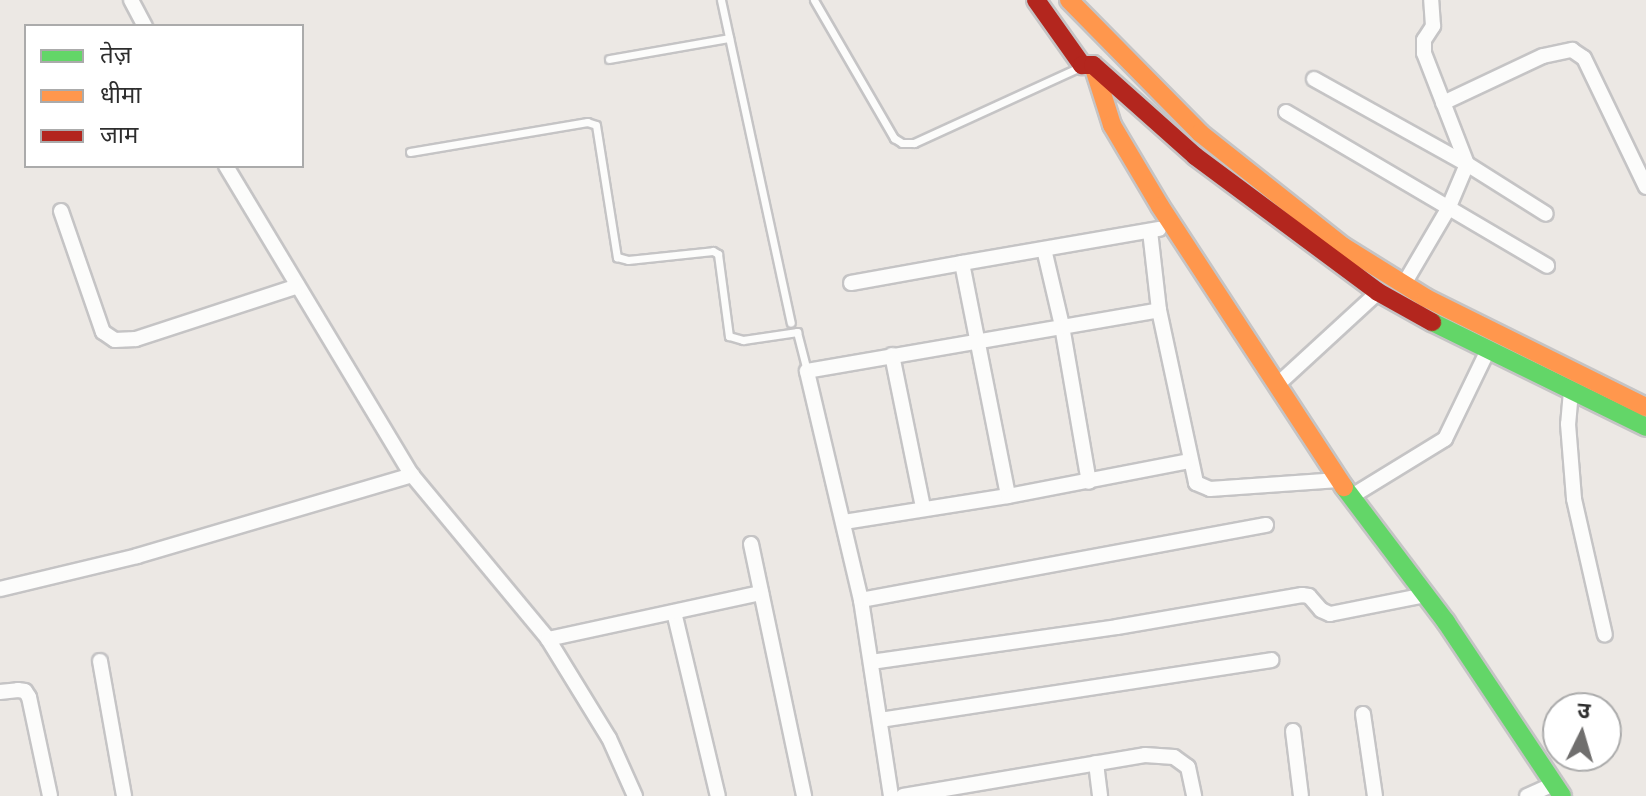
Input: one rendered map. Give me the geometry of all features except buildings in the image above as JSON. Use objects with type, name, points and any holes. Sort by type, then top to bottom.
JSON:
[{"type":"street","points":[[131,0],[144,24]]},
{"type":"street","points":[[1036,0],[1088,65],[1195,156],[1378,292],[1646,427]]},
{"type":"street","points":[[1069,0],[1200,133],[1344,247],[1404,284],[1646,407]]},
{"type":"street","points":[[1404,284],[1448,209],[1467,164],[1424,53],[1424,40],[1433,26],[1431,0]]},
{"type":"street","points":[[1443,103],[1543,56],[1572,50],[1584,58],[1646,187]]},
{"type":"street","points":[[1088,65],[1112,125],[1174,227],[1339,480],[1426,595],[1558,790],[1527,796]]},
{"type":"street","points":[[1314,79],[1467,164],[1546,214]]},
{"type":"street","points":[[1286,112],[1547,266]]},
{"type":"street","points":[[227,168],[412,475],[548,639],[609,738],[635,796]]},
{"type":"street","points":[[61,211],[103,332],[115,340],[136,339],[298,286]]},
{"type":"street","points":[[851,283],[1174,227]]},
{"type":"street","points":[[1150,231],[1159,310],[1196,483],[1210,489],[1339,480]]},
{"type":"street","points":[[1044,249],[1062,326],[1089,482]]},
{"type":"street","points":[[962,263],[1008,496]]},
{"type":"street","points":[[1277,385],[1378,292]]},
{"type":"street","points":[[891,796],[861,600],[807,371],[977,339],[1159,310]]},
{"type":"street","points":[[1352,496],[1445,439],[1488,350]]},
{"type":"street","points":[[892,355],[923,508]]},
{"type":"street","points":[[1571,391],[1568,424],[1574,499],[1605,635]]},
{"type":"street","points":[[844,522],[1089,482],[1190,461]]},
{"type":"street","points":[[0,589],[137,556],[412,475]]},
{"type":"street","points":[[861,600],[1266,525]]},
{"type":"street","points":[[751,544],[804,796]]},
{"type":"street","points":[[548,639],[761,593]]},
{"type":"street","points":[[871,662],[1117,627],[1302,595],[1309,596],[1321,610],[1330,614],[1426,595]]},
{"type":"street","points":[[674,612],[718,796]]},
{"type":"street","points":[[880,720],[1271,660]]},
{"type":"street","points":[[100,661],[124,796]]},
{"type":"street","points":[[0,692],[25,691],[29,697],[50,796]]},
{"type":"street","points":[[1363,714],[1375,796]]},
{"type":"street","points":[[1293,731],[1301,796]]},
{"type":"street","points":[[903,796],[1145,755],[1174,757],[1188,767],[1194,796]]},
{"type":"street","points":[[1096,763],[1100,796]]},
{"type":"lane","points":[[721,0],[791,323]]},
{"type":"lane","points":[[814,0],[894,138],[902,143],[914,143],[1088,65]]},
{"type":"lane","points":[[609,59],[729,38]]},
{"type":"lane","points":[[410,152],[587,122],[596,125],[617,257],[628,260],[713,251],[718,254],[729,336],[743,340],[797,332],[807,371]]},
{"type":"traffic: fast","points":[[1432,322],[1646,427]]},
{"type":"traffic: fast","points":[[1344,487],[1446,622],[1562,796]]},
{"type":"traffic: slow","points":[[1069,0],[1200,133],[1344,247],[1426,298],[1646,407]]},
{"type":"traffic: slow","points":[[1093,65],[1112,125],[1160,206],[1344,487]]},
{"type":"traffic: jam","points":[[1036,0],[1082,65],[1093,65],[1195,156],[1378,292],[1432,322]]}]
